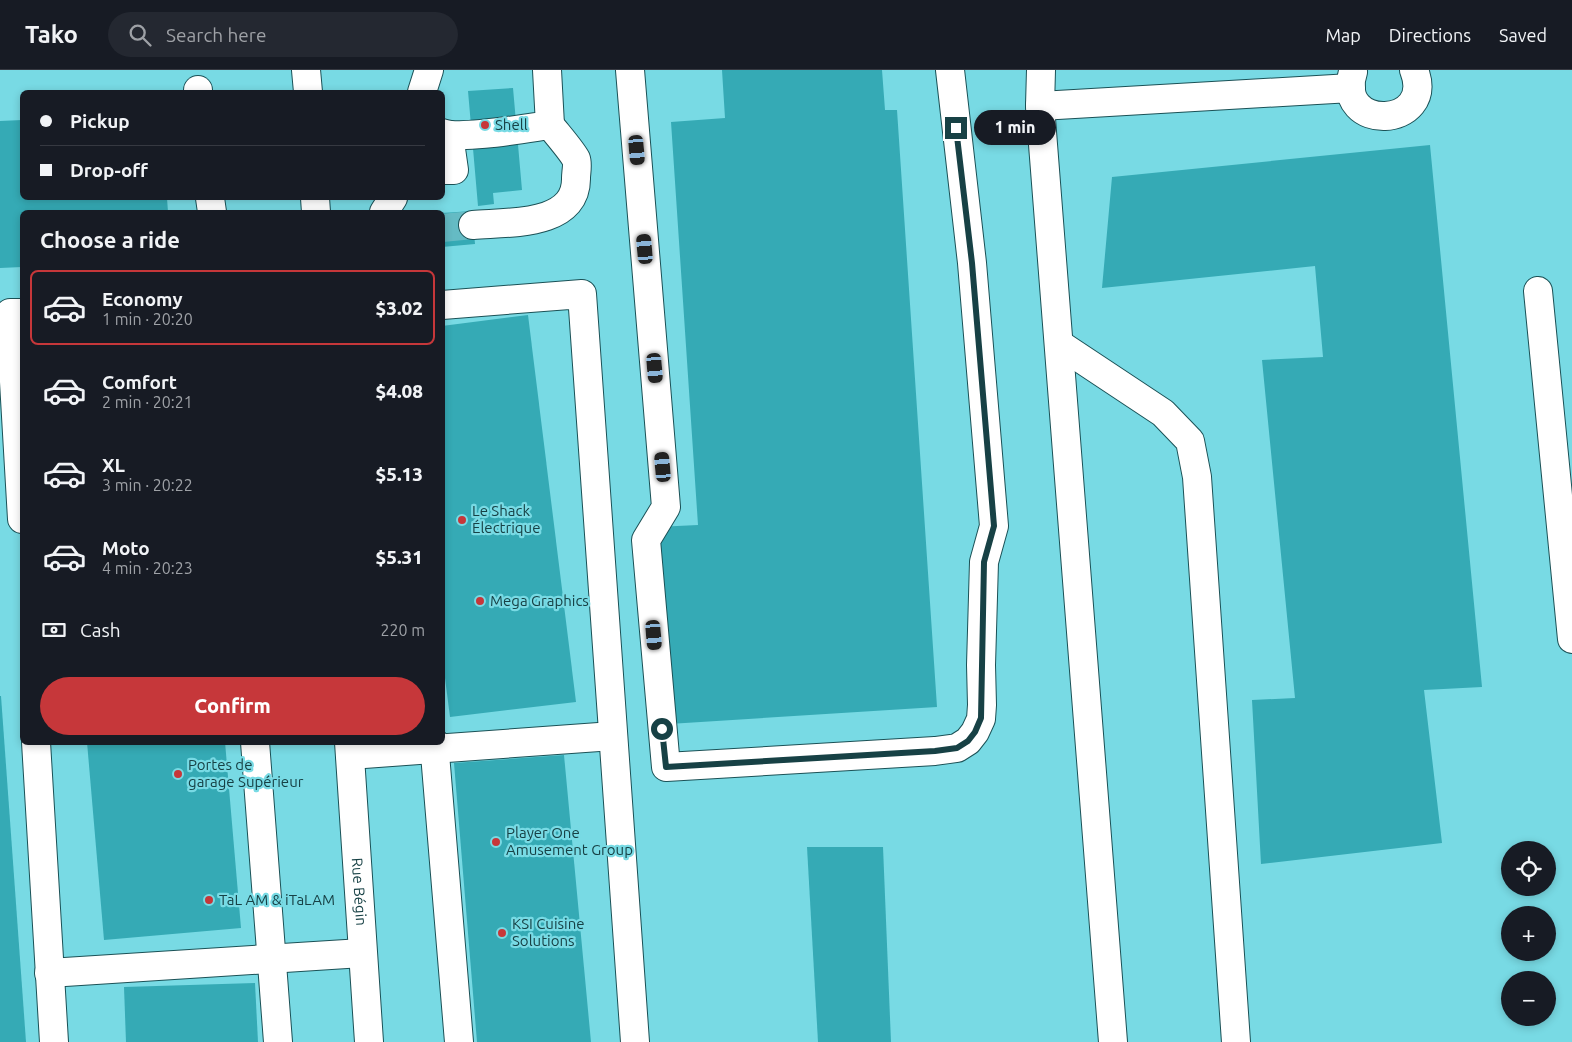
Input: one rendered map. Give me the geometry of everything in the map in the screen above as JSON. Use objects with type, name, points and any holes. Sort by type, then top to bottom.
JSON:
[{"type":"street","points":[[306,70],[308,90]]},
{"type":"street","points":[[423,90],[430,70]]},
{"type":"street","points":[[473,225],[538,219],[554,214],[572,198],[576,188],[576,160],[550,126],[547,70]]},
{"type":"street","points":[[630,70],[666,507],[646,540],[666,767],[935,751],[957,748],[968,741],[975,732],[981,718],[984,562],[994,526],[972,263],[950,70]]},
{"type":"street","points":[[1041,70],[1040,106],[1113,1042]]},
{"type":"street","points":[[1040,106],[1352,79],[1357,104],[1365,111],[1380,117],[1392,116],[1402,112],[1413,99],[1417,83],[1414,70]]},
{"type":"street","points":[[445,170],[454,170],[446,134],[550,126]]},
{"type":"street","points":[[1538,291],[1572,639]]},
{"type":"street","points":[[445,305],[582,294],[635,1042]]},
{"type":"street","points":[[20,313],[10,314],[20,485]]},
{"type":"street","points":[[1059,344],[1163,413],[1190,441],[1197,477],[1236,1042]]},
{"type":"street","points":[[445,744],[613,736]]},
{"type":"street","points":[[36,745],[54,1042]]},
{"type":"street","points":[[255,745],[278,1042]]},
{"type":"street","points":[[349,749],[434,745],[459,1042]]},
{"type":"street","name":"Rue Bégin","points":[[349,749],[369,1042]]},
{"type":"street","points":[[49,973],[362,953]]},
{"type":"building","points":[[722,70],[882,70],[885,110],[897,110],[937,707],[669,724],[656,527],[698,525],[671,122],[725,118]]},
{"type":"building","points":[[513,88],[522,190],[493,193],[494,204],[478,206],[468,91]]},
{"type":"building","points":[[20,120],[20,200],[167,200],[168,210],[20,210],[20,267],[0,268],[0,121]]},
{"type":"building","points":[[1430,145],[1482,687],[1424,690],[1442,843],[1261,864],[1252,700],[1295,698],[1262,360],[1323,357],[1315,266],[1102,288],[1112,177]]},
{"type":"building","points":[[472,211],[475,244],[445,247],[445,213]]},
{"type":"building","points":[[528,315],[576,702],[450,717],[445,678],[445,326]]},
{"type":"building","points":[[1,696],[26,1042],[0,1042]]},
{"type":"building","points":[[87,745],[225,745],[241,928],[104,940]]},
{"type":"building","points":[[564,755],[591,1042],[477,1042],[454,763]]},
{"type":"building","points":[[807,847],[883,847],[891,1042],[818,1042]]},
{"type":"building","points":[[255,983],[258,1042],[126,1042],[124,987]]},
{"type":"tunnel","points":[[445,228],[473,225]]},
{"type":"place","name":"Shell","points":[[485,125]]},
{"type":"place","name":"Le Shack Électrique","points":[[462,520]]},
{"type":"place","name":"Mega Graphics","points":[[480,601]]},
{"type":"place","name":"Portes de garage Supérieur","points":[[178,774]]},
{"type":"place","name":"Player One Amusement Group","points":[[496,842]]},
{"type":"place","name":"TaL AM & iTaLAM","points":[[209,900]]},
{"type":"place","name":"KSI Cuisine Solutions","points":[[502,933]]},
{"type":"route","points":[[662,729],[666,767],[935,751],[957,748],[968,741],[975,732],[981,718],[982,705],[981,665],[984,562],[994,526],[972,263],[956,128]]}]
